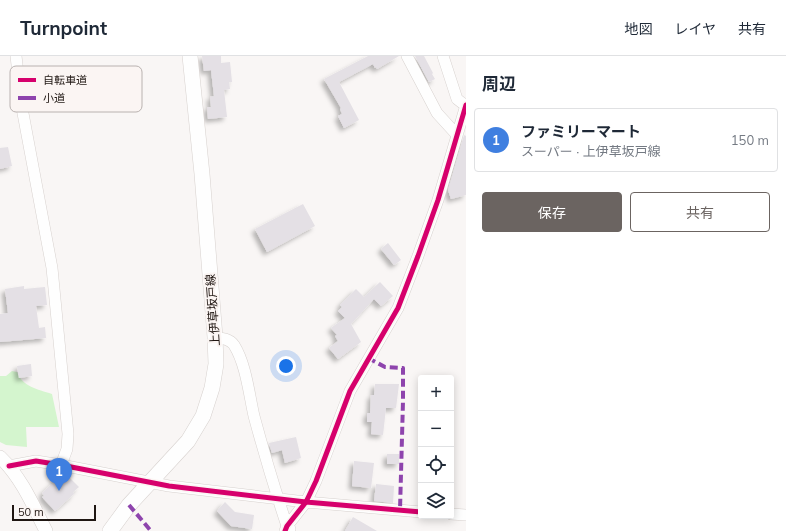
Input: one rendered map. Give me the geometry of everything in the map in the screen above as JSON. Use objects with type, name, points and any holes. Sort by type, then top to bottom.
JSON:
[{"type":"main road","name":"上伊草坂戸線","points":[[110,531],[150,482],[188,441],[203,416],[212,388],[216,364],[215,337],[202,174],[190,56]]},
{"type":"street","points":[[16,56],[17,66]]},
{"type":"street","points":[[406,56],[437,113],[457,135]]},
{"type":"street","points":[[288,529],[306,502],[316,481],[350,391],[398,308],[438,200],[466,105],[457,99],[443,56]]},
{"type":"street","points":[[23,112],[50,254],[56,305],[68,434],[66,449],[61,465]]},
{"type":"street","points":[[215,337],[225,339],[233,343],[238,353],[254,416],[288,529]]},
{"type":"street","points":[[4,461],[36,461],[169,486],[306,502],[418,512]]},
{"type":"street","points":[[4,461],[25,490],[46,531]]},
{"type":"street","points":[[454,514],[466,515]]},
{"type":"green space","points":[[12,371],[17,372],[23,381],[31,387],[52,394],[59,427],[26,427],[27,447],[6,445],[0,442],[0,376],[6,376]]},
{"type":"building","points":[[202,56],[221,56],[221,63],[230,62],[232,82],[229,82],[230,89],[224,90],[227,117],[208,119],[207,107],[211,107],[210,97],[214,96],[211,70],[204,71]]},
{"type":"building","points":[[368,56],[399,56],[377,69],[373,64],[339,82],[359,120],[344,128],[338,116],[342,114],[341,108],[324,79]]},
{"type":"building","points":[[415,56],[424,56],[435,79],[429,82]]},
{"type":"building","points":[[464,135],[466,136],[466,195],[451,199],[448,190]]},
{"type":"building","points":[[8,147],[12,166],[0,169],[0,148]]},
{"type":"building","points":[[303,204],[315,226],[267,252],[255,229]]},
{"type":"building","points":[[388,243],[401,260],[394,265],[381,249]]},
{"type":"building","points":[[380,282],[393,296],[381,306],[374,299],[351,324],[361,342],[338,359],[329,348],[338,341],[335,336],[337,335],[331,328],[345,318],[338,311],[342,307],[340,305],[356,289],[364,297]]},
{"type":"building","points":[[24,286],[24,289],[45,287],[47,305],[36,306],[39,328],[45,327],[46,338],[0,342],[0,314],[8,313],[5,289]]},
{"type":"building","points":[[31,364],[32,376],[19,378],[17,366]]},
{"type":"building","points":[[375,384],[399,384],[396,408],[386,408],[383,435],[371,434],[372,422],[367,422],[367,413],[370,413],[371,395],[374,395]]},
{"type":"building","points":[[296,437],[301,458],[285,463],[282,450],[272,453],[269,443]]},
{"type":"building","points":[[387,454],[399,454],[399,464],[387,464]]},
{"type":"building","points":[[354,461],[374,463],[371,488],[352,486]]},
{"type":"building","points":[[63,474],[66,474],[79,487],[73,492],[74,494],[55,511],[42,497],[44,496],[42,493]]},
{"type":"building","points":[[376,484],[394,486],[393,503],[374,501]]},
{"type":"building","points":[[225,502],[235,512],[254,515],[252,529],[231,526],[217,511]]},
{"type":"building","points":[[353,517],[377,531],[345,531]]},
{"type":"marked path","points":[[368,358],[385,367],[403,368],[400,510]]},
{"type":"marked path","points":[[129,505],[151,531]]},
{"type":"cycle path","points":[[285,531],[287,526],[306,502],[316,481],[350,391],[398,308],[438,200],[466,105]]},
{"type":"cycle path","points":[[9,466],[36,461],[169,486],[306,502],[418,512]]},
{"type":"place","name":"ファミリーマート","points":[[59,491]]}]
